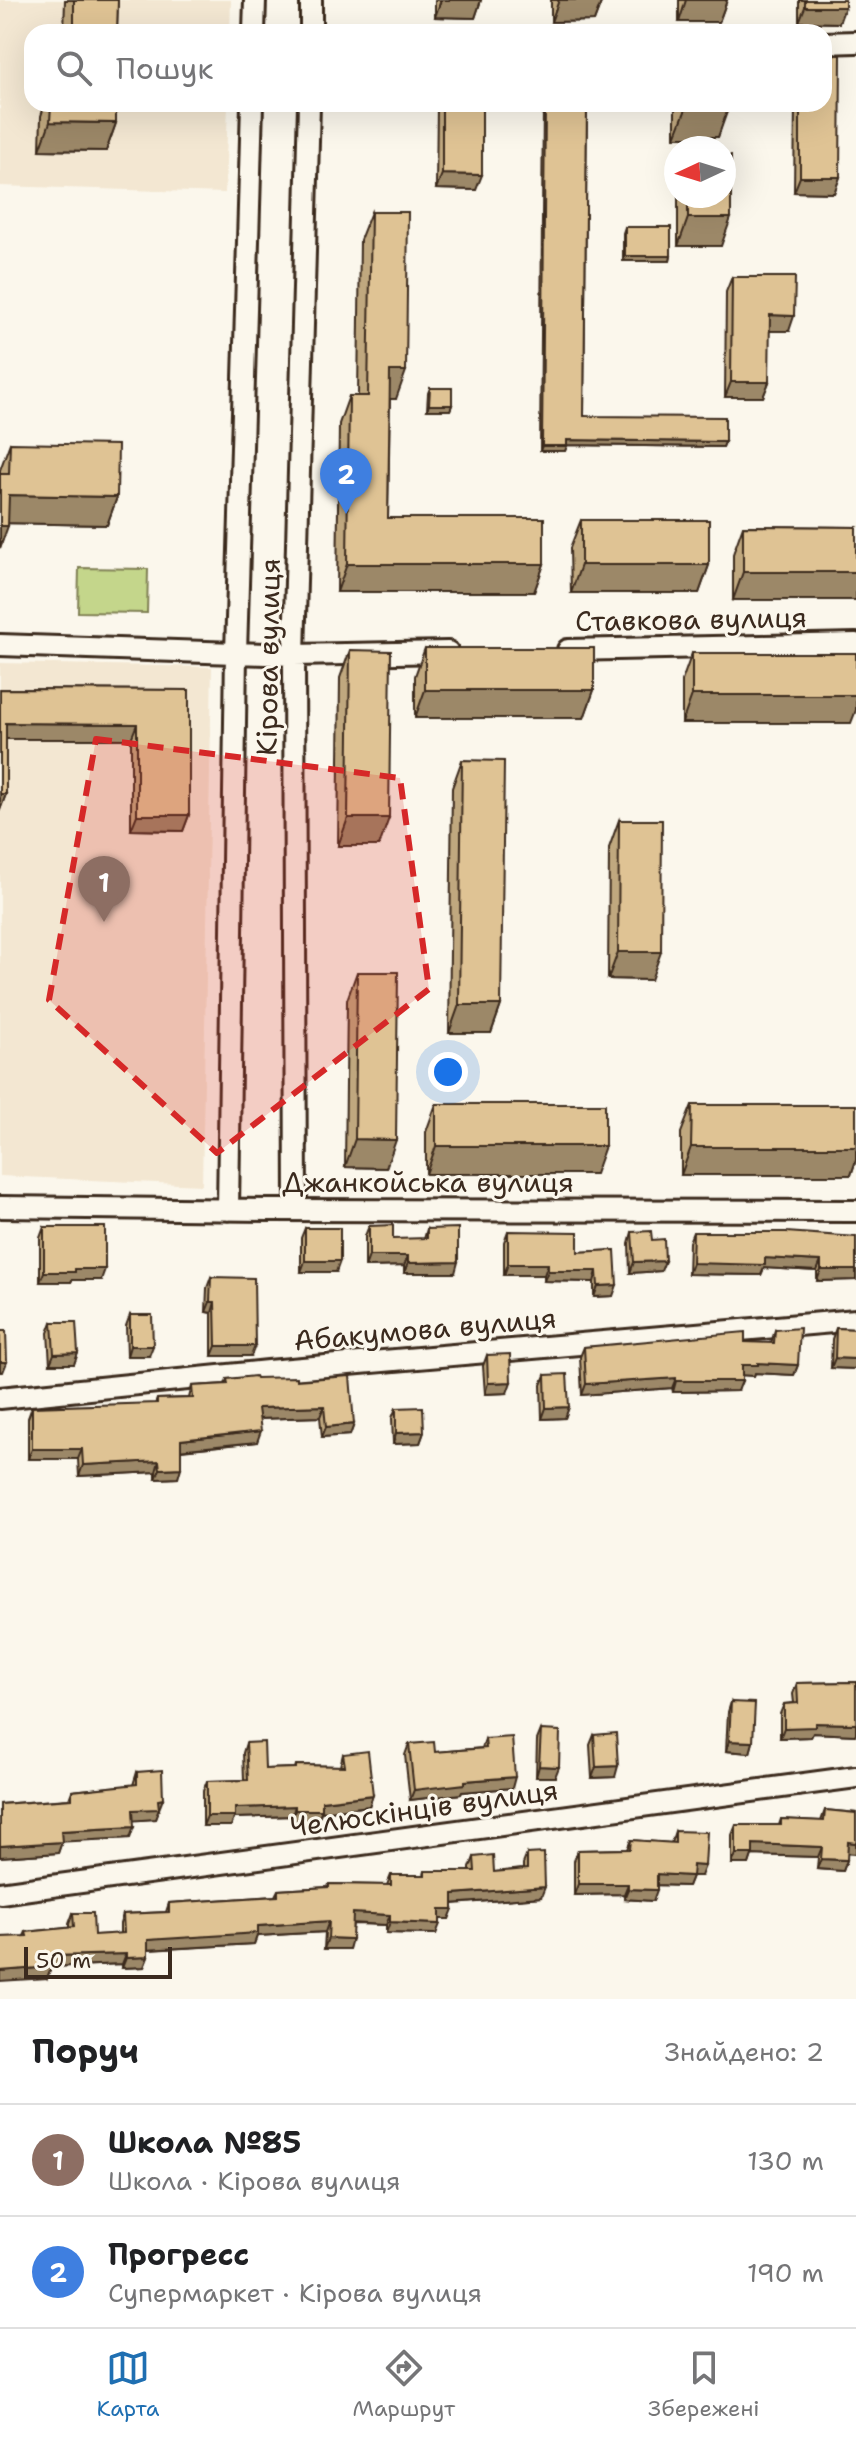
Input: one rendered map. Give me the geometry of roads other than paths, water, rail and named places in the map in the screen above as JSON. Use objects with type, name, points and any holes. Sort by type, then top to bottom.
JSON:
[{"type":"street","points":[[254,24],[255,0]]},
{"type":"street","points":[[311,0],[311,24]]},
{"type":"street","points":[[832,43],[856,42]]},
{"type":"street","name":"Кірова вулиця","points":[[228,1210],[236,653],[252,112]]},
{"type":"street","name":"Кірова вулиця","points":[[296,1210],[294,655],[309,112]]},
{"type":"street","name":"Ставкова вулиця","points":[[542,650],[856,644]]},
{"type":"street","points":[[0,645],[294,655],[464,652]]},
{"type":"street","name":"Джанкойська вулиця","points":[[0,1207],[856,1211]]},
{"type":"street","name":"Абакумова вулиця","points":[[0,1398],[268,1371],[856,1320]]},
{"type":"street","name":"Челюскінців вулиця","points":[[0,1893],[856,1777]]},
{"type":"place","name":"Прогресс","points":[[346,514]]},
{"type":"place","name":"Школа №85","points":[[104,922]]}]
